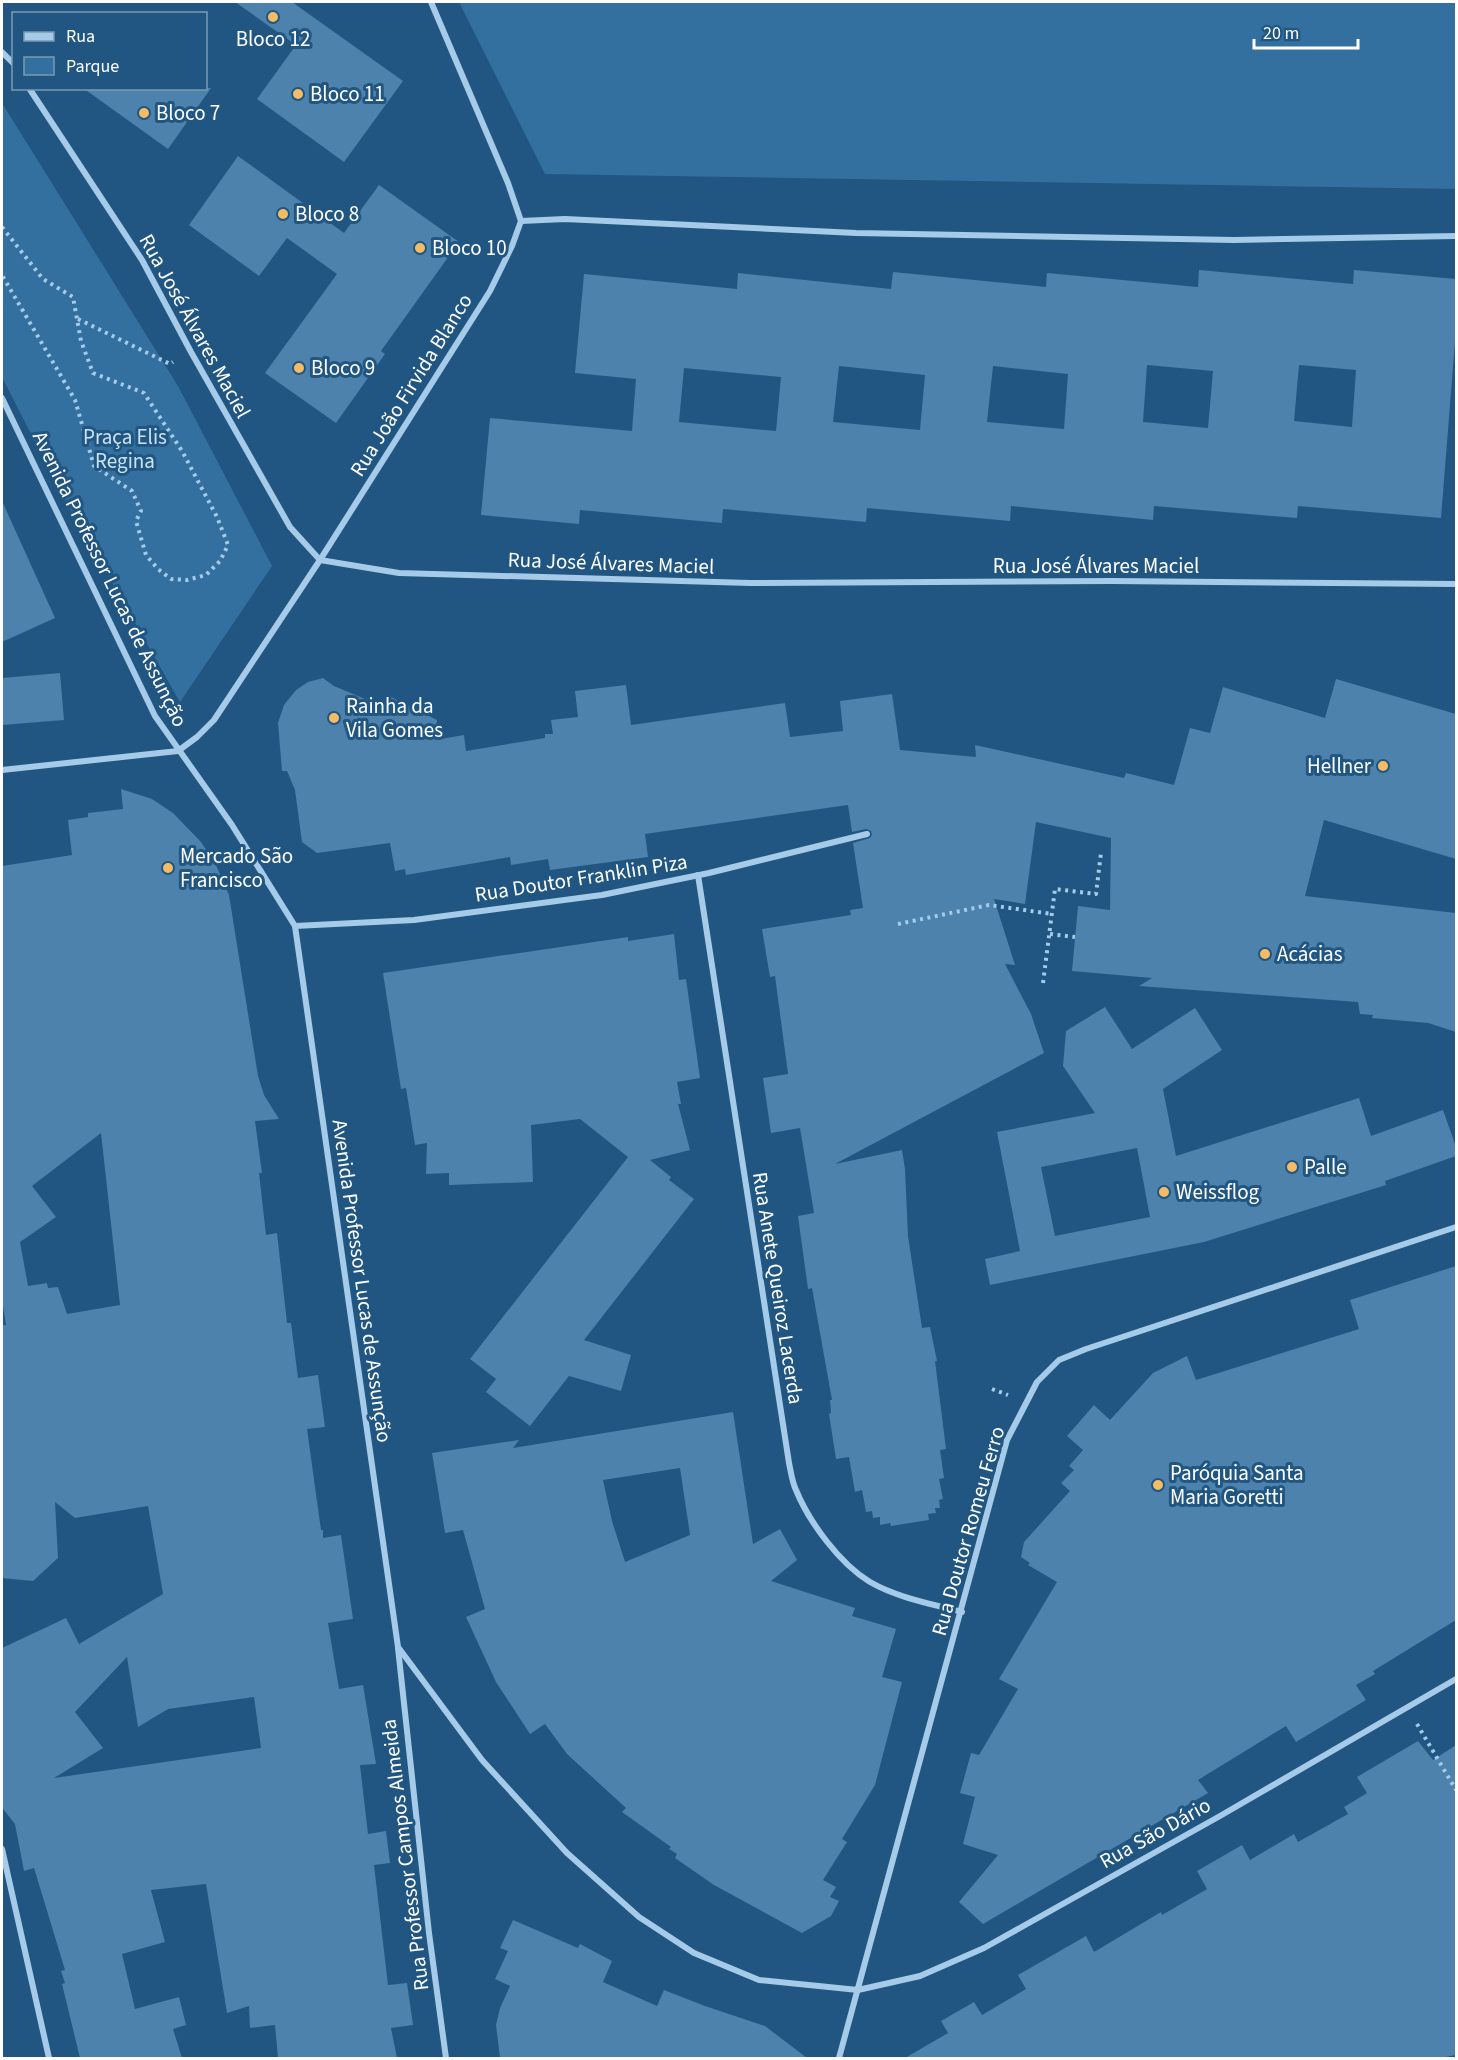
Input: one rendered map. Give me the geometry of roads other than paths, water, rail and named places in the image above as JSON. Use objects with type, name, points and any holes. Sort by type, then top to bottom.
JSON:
[{"type":"street","points":[[431,2],[508,183],[521,221],[565,219],[856,232],[1234,240],[1456,236]]},
{"type":"street","name":"Rua José Álvares Maciel","points":[[31,90],[142,260],[290,527],[320,560],[399,573],[750,583],[1111,581],[1456,585]]},
{"type":"street","name":"Rua João Firvida Blanco","points":[[178,751],[214,720],[320,560],[490,291],[512,246],[521,221]]},
{"type":"street","name":"Avenida Professor Lucas de Assunção","points":[[2,399],[155,716],[232,825],[295,927],[398,1647],[482,1760],[567,1853],[639,1917],[694,1953],[759,1980],[858,1990]]},
{"type":"street","points":[[2,770],[178,751]]},
{"type":"street","name":"Rua Doutor Franklin Piza","points":[[295,927],[414,920],[602,895],[698,875],[867,834]]},
{"type":"street","name":"Rua Anete Queiroz Lacerda","points":[[698,875],[789,1463],[795,1489],[815,1526],[837,1555],[869,1581],[897,1594],[962,1612]]},
{"type":"street","name":"Rua Doutor Romeu Ferro","points":[[840,2058],[1007,1440],[1037,1382],[1059,1360],[1086,1349],[1456,1227]]},
{"type":"street","name":"Rua Professor Campos Almeida","points":[[398,1647],[429,1933],[446,2058]]},
{"type":"street","name":"Rua São Dário","points":[[858,1990],[920,1976],[984,1948],[1456,1680]]},
{"type":"street","points":[[2,1849],[49,2058]]},
{"type":"place","name":"Bloco 12","points":[[273,17]]},
{"type":"place","name":"Bloco 11","points":[[298,94]]},
{"type":"place","name":"Bloco 7","points":[[144,113]]},
{"type":"place","name":"Bloco 8","points":[[283,214]]},
{"type":"place","name":"Bloco 10","points":[[420,248]]},
{"type":"place","name":"Bloco 9","points":[[299,368]]},
{"type":"place","name":"Rainha da Vila Gomes","points":[[334,718]]},
{"type":"place","name":"Hellner","points":[[1383,766]]},
{"type":"place","name":"Mercado São Francisco","points":[[168,868]]},
{"type":"place","name":"Acácias","points":[[1265,954]]},
{"type":"place","name":"Palle","points":[[1292,1167]]},
{"type":"place","name":"Weissflog","points":[[1164,1192]]},
{"type":"place","name":"Paróquia Santa Maria Goretti","points":[[1158,1485]]},
{"type":"park label","name":"Praça Elis Regina","points":[[125,449]]}]
